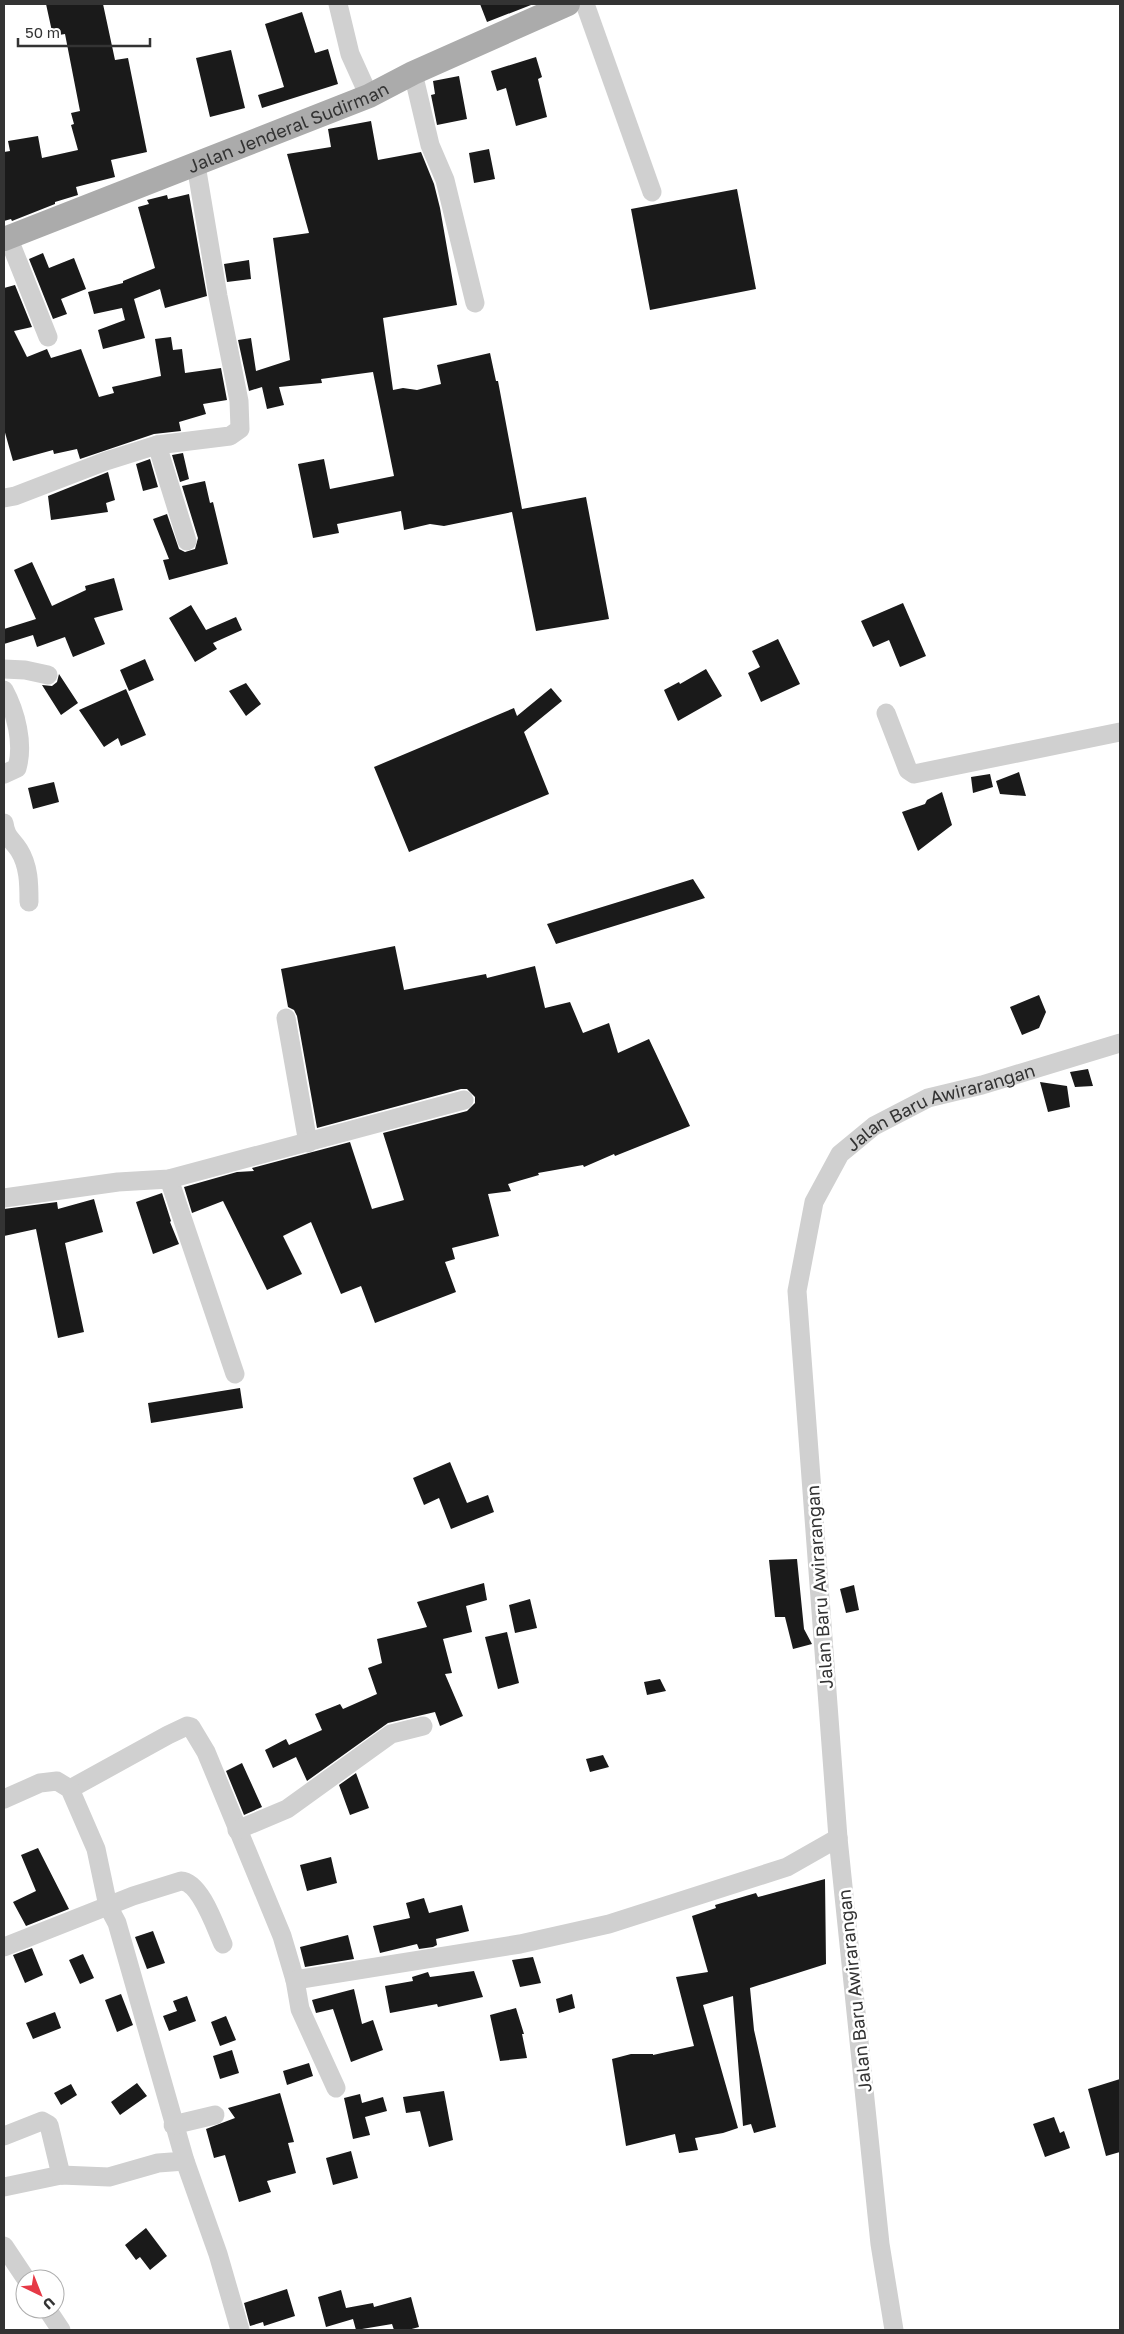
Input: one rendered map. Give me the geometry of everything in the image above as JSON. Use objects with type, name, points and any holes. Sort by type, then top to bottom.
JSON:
[{"type":"main road","name":"Jalan Jenderal Sudirman","points":[[6,238],[369,96],[413,73],[568,4]]},
{"type":"street","points":[[338,4],[350,54],[369,96]]},
{"type":"street","points":[[585,4],[652,192]]},
{"type":"street","points":[[413,73],[430,145],[445,180],[475,303]]},
{"type":"street","points":[[4,498],[15,496],[106,461],[157,445],[230,436],[240,429],[238,401],[196,165]]},
{"type":"street","points":[[6,238],[48,336]]},
{"type":"street","points":[[157,445],[187,541]]},
{"type":"street","points":[[4,670],[25,670],[48,675]]},
{"type":"street","points":[[4,690],[19,737],[21,755],[18,768],[4,774]]},
{"type":"street","points":[[886,713],[908,770],[914,774],[1120,732]]},
{"type":"street","points":[[4,822],[6,833],[11,842],[18,848],[29,877],[29,902]]},
{"type":"street","points":[[286,1018],[308,1143]]},
{"type":"street","name":"Jalan Baru Awirarangan","points":[[894,2330],[880,2244],[838,1838],[797,1291],[814,1202],[840,1154],[882,1122],[928,1098],[982,1085],[1120,1043]]},
{"type":"street","points":[[4,1198],[118,1182],[170,1179],[464,1100]]},
{"type":"street","points":[[170,1179],[235,1374]]},
{"type":"street","points":[[70,1788],[187,1726],[194,1730],[206,1752],[282,1936],[295,1980],[300,2009],[336,2088]]},
{"type":"street","points":[[237,1830],[287,1809],[391,1734],[422,1726]]},
{"type":"street","points":[[4,1799],[40,1783],[57,1781],[70,1788],[96,1849],[108,1906],[117,1923],[173,2126],[218,2254],[240,2330]]},
{"type":"street","points":[[295,1980],[520,1944],[609,1924],[787,1867],[838,1838]]},
{"type":"street","points":[[4,1947],[175,1882],[186,1882],[194,1888],[207,1908],[223,1944]]},
{"type":"street","points":[[173,2126],[215,2115]]},
{"type":"street","points":[[4,2136],[42,2121],[46,2122],[49,2125],[61,2176]]},
{"type":"street","points":[[4,2186],[61,2176],[109,2177],[158,2163],[185,2161]]},
{"type":"street","points":[[5,2249],[19,2269]]},
{"type":"street","points":[[54,2319],[61,2330]]},
{"type":"building","points":[[46,4],[103,4],[115,60],[128,58],[147,152],[111,160],[115,177],[76,187],[78,195],[55,202],[55,204],[12,221],[11,219],[4,221],[4,152],[10,151],[8,141],[38,136],[42,158],[78,150],[71,125],[74,124],[71,113],[80,111],[65,34],[53,36]]},
{"type":"building","points":[[480,4],[531,4],[531,5],[487,22]]},
{"type":"building","points":[[302,12],[315,53],[328,49],[338,84],[262,108],[258,95],[284,87],[265,24]]},
{"type":"building","points":[[231,50],[245,108],[210,117],[196,58]]},
{"type":"building","points":[[536,57],[542,77],[538,79],[547,117],[516,126],[506,88],[497,91],[491,71]]},
{"type":"building","points":[[459,76],[467,119],[437,125],[431,95],[435,94],[433,81]]},
{"type":"building","points":[[371,121],[378,160],[421,152],[434,184],[440,208],[457,305],[383,318],[393,390],[403,388],[417,390],[441,384],[437,365],[490,353],[496,381],[498,381],[522,509],[586,497],[609,619],[536,631],[512,512],[444,526],[430,524],[404,530],[401,511],[337,524],[339,533],[313,538],[298,464],[324,459],[330,489],[394,476],[373,372],[321,379],[322,383],[279,387],[284,405],[267,409],[262,387],[249,391],[238,340],[251,338],[256,371],[290,360],[273,238],[309,233],[287,154],[331,147],[328,129]]},
{"type":"building","points":[[489,149],[495,179],[474,183],[469,153]]},
{"type":"building","points":[[737,189],[756,289],[650,310],[631,209]]},
{"type":"building","points":[[189,194],[207,296],[165,308],[160,289],[134,299],[145,338],[103,349],[98,330],[125,320],[122,308],[94,314],[88,292],[123,283],[123,281],[155,268],[138,207],[149,204],[147,200],[167,195],[168,199]]},
{"type":"building","points":[[43,253],[49,268],[74,258],[86,289],[61,299],[67,314],[53,319],[29,259]]},
{"type":"building","points":[[249,260],[251,279],[227,282],[224,264]]},
{"type":"building","points":[[15,285],[32,327],[14,331],[27,357],[47,349],[51,358],[81,349],[99,397],[114,393],[112,387],[161,376],[155,339],[171,337],[173,350],[182,349],[185,373],[221,368],[227,400],[203,404],[206,414],[179,422],[181,431],[154,434],[80,459],[77,449],[54,454],[53,450],[13,461],[4,429],[4,288]]},
{"type":"building","points":[[183,453],[189,479],[180,482],[172,455]]},
{"type":"building","points":[[150,459],[158,487],[143,491],[136,464]]},
{"type":"building","points":[[108,472],[115,500],[106,503],[108,512],[51,520],[48,496]]},
{"type":"building","points":[[205,481],[210,503],[213,502],[228,564],[169,580],[163,560],[169,559],[153,519],[167,514],[179,549],[185,552],[195,549],[198,538],[182,486]]},
{"type":"building","points":[[32,562],[52,606],[86,590],[85,586],[114,578],[123,610],[94,618],[105,644],[73,657],[65,637],[37,647],[33,635],[4,644],[4,629],[36,619],[14,570]]},
{"type":"building","points":[[903,603],[926,656],[900,667],[889,640],[873,647],[861,621]]},
{"type":"building","points":[[191,605],[206,630],[236,617],[242,630],[213,643],[217,649],[195,662],[169,618]]},
{"type":"building","points":[[778,639],[800,684],[761,702],[748,673],[760,667],[752,651]]},
{"type":"building","points":[[145,659],[154,680],[129,691],[120,670]]},
{"type":"building","points":[[706,669],[722,696],[678,721],[664,690],[679,682],[680,684]]},
{"type":"building","points":[[59,674],[78,703],[61,715],[42,685],[52,686],[57,682]]},
{"type":"building","points":[[246,683],[261,704],[246,716],[229,691]]},
{"type":"building","points":[[551,688],[562,701],[524,732],[549,794],[409,852],[374,767],[514,708],[517,716]]},
{"type":"building","points":[[126,689],[146,735],[121,746],[118,738],[104,747],[79,710]]},
{"type":"building","points":[[1019,772],[1026,796],[1000,794],[996,781]]},
{"type":"building","points":[[990,774],[993,787],[973,793],[971,777]]},
{"type":"building","points":[[54,782],[59,802],[33,809],[28,788]]},
{"type":"building","points":[[942,792],[952,825],[918,851],[902,812],[925,804],[927,800]]},
{"type":"building","points":[[693,879],[705,898],[556,944],[547,924]]},
{"type":"building","points":[[395,946],[404,990],[486,974],[487,978],[535,966],[545,1008],[570,1002],[583,1033],[609,1023],[618,1053],[649,1039],[690,1126],[584,1167],[583,1165],[538,1173],[539,1175],[508,1184],[511,1191],[488,1194],[499,1236],[452,1248],[455,1259],[445,1262],[456,1292],[375,1323],[361,1286],[341,1294],[311,1222],[283,1236],[302,1274],[267,1290],[223,1201],[192,1213],[184,1187],[237,1172],[254,1171],[252,1168],[350,1142],[372,1209],[404,1200],[383,1133],[467,1111],[475,1103],[475,1097],[467,1089],[461,1089],[317,1128],[297,1016],[294,1010],[288,1007],[281,969]]},
{"type":"building","points":[[1039,995],[1046,1012],[1039,1028],[1022,1035],[1010,1007]]},
{"type":"building","points":[[1088,1069],[1093,1086],[1075,1087],[1070,1072]]},
{"type":"building","points":[[1040,1082],[1067,1086],[1070,1107],[1048,1112]]},
{"type":"building","points":[[162,1193],[170,1222],[179,1244],[153,1254],[136,1202]]},
{"type":"building","points":[[94,1199],[103,1232],[65,1243],[84,1332],[58,1338],[36,1229],[4,1236],[4,1209],[57,1202],[58,1209]]},
{"type":"building","points":[[240,1388],[243,1408],[151,1423],[148,1403]]},
{"type":"building","points":[[450,1462],[467,1503],[488,1495],[494,1512],[451,1529],[439,1498],[424,1505],[413,1478]]},
{"type":"building","points":[[797,1559],[804,1629],[812,1644],[793,1649],[785,1617],[775,1617],[769,1560]]},
{"type":"building","points":[[484,1583],[487,1600],[466,1606],[472,1632],[443,1639],[452,1673],[445,1674],[463,1716],[440,1726],[435,1712],[388,1723],[307,1781],[296,1757],[273,1768],[265,1750],[286,1739],[289,1745],[322,1730],[315,1714],[340,1704],[343,1709],[377,1694],[368,1668],[382,1663],[377,1639],[427,1627],[417,1602]]},
{"type":"building","points":[[854,1585],[859,1610],[846,1613],[840,1589]]},
{"type":"building","points":[[530,1599],[537,1628],[515,1633],[509,1605]]},
{"type":"building","points":[[507,1632],[519,1683],[498,1689],[485,1637]]},
{"type":"building","points":[[660,1679],[666,1691],[647,1695],[644,1682]]},
{"type":"building","points":[[603,1755],[609,1767],[590,1772],[586,1759]]},
{"type":"building","points":[[242,1763],[262,1807],[244,1815],[226,1771]]},
{"type":"building","points":[[356,1773],[369,1808],[350,1815],[339,1785]]},
{"type":"building","points":[[38,1848],[69,1909],[26,1926],[13,1902],[36,1891],[21,1855]]},
{"type":"building","points":[[331,1857],[337,1883],[307,1891],[300,1865]]},
{"type":"building","points":[[825,1879],[826,1964],[750,1988],[754,2030],[776,2127],[754,2133],[751,2124],[743,2126],[733,1996],[703,2005],[738,2128],[695,2138],[698,2150],[679,2153],[675,2134],[626,2146],[612,2059],[631,2054],[653,2055],[694,2046],[676,1977],[708,1972],[692,1916],[716,1908],[715,1905],[756,1893],[758,1897]]},
{"type":"building","points":[[424,1898],[429,1913],[462,1905],[469,1931],[436,1939],[437,1945],[433,1947],[419,1949],[417,1944],[380,1953],[373,1926],[410,1918],[406,1903]]},
{"type":"building","points":[[153,1931],[165,1963],[147,1969],[135,1937]]},
{"type":"building","points":[[348,1935],[354,1959],[305,1967],[300,1947]]},
{"type":"building","points":[[32,1948],[43,1975],[25,1983],[13,1955]]},
{"type":"building","points":[[83,1954],[94,1978],[80,1984],[69,1960]]},
{"type":"building","points":[[533,1957],[541,1983],[520,1987],[512,1960]]},
{"type":"building","points":[[474,1971],[483,1997],[438,2007],[437,2004],[390,2013],[385,1986],[413,1981],[412,1977],[428,1972],[430,1977]]},
{"type":"building","points":[[354,1989],[362,2024],[373,2020],[383,2050],[351,2062],[333,2009],[316,2013],[312,2000]]},
{"type":"building","points":[[121,1994],[133,2025],[117,2032],[105,2000]]},
{"type":"building","points":[[572,1994],[575,2008],[559,2013],[556,1999]]},
{"type":"building","points":[[187,1996],[196,2021],[169,2031],[163,2016],[177,2011],[173,2001]]},
{"type":"building","points":[[516,2008],[524,2034],[522,2034],[527,2058],[500,2061],[490,2015]]},
{"type":"building","points":[[55,2012],[61,2028],[33,2039],[26,2023]]},
{"type":"building","points":[[226,2016],[236,2040],[220,2046],[211,2022]]},
{"type":"building","points":[[232,2050],[239,2073],[220,2079],[213,2056]]},
{"type":"building","points":[[309,2063],[313,2076],[287,2085],[283,2071]]},
{"type":"building","points":[[1120,2079],[1120,2152],[1106,2156],[1088,2089]]},
{"type":"building","points":[[137,2083],[147,2096],[120,2115],[111,2102]]},
{"type":"building","points":[[71,2084],[77,2095],[61,2105],[54,2093]]},
{"type":"building","points":[[444,2091],[453,2140],[429,2147],[420,2111],[406,2113],[403,2097]]},
{"type":"building","points":[[280,2093],[294,2142],[288,2143],[296,2173],[267,2181],[271,2192],[239,2202],[225,2155],[214,2158],[206,2129],[235,2118],[228,2108]]},
{"type":"building","points":[[360,2094],[362,2103],[383,2097],[387,2111],[365,2117],[370,2135],[353,2139],[344,2098]]},
{"type":"building","points":[[1054,2117],[1060,2133],[1064,2131],[1070,2148],[1045,2157],[1033,2124]]},
{"type":"building","points":[[351,2151],[358,2178],[333,2185],[326,2158]]},
{"type":"building","points":[[146,2228],[167,2256],[150,2270],[140,2257],[136,2260],[125,2245]]},
{"type":"building","points":[[287,2289],[295,2316],[264,2326],[263,2322],[250,2326],[244,2303]]},
{"type":"building","points":[[341,2290],[346,2308],[373,2303],[374,2307],[411,2297],[419,2327],[408,2330],[394,2330],[392,2324],[356,2330],[353,2319],[326,2327],[318,2297]]}]
